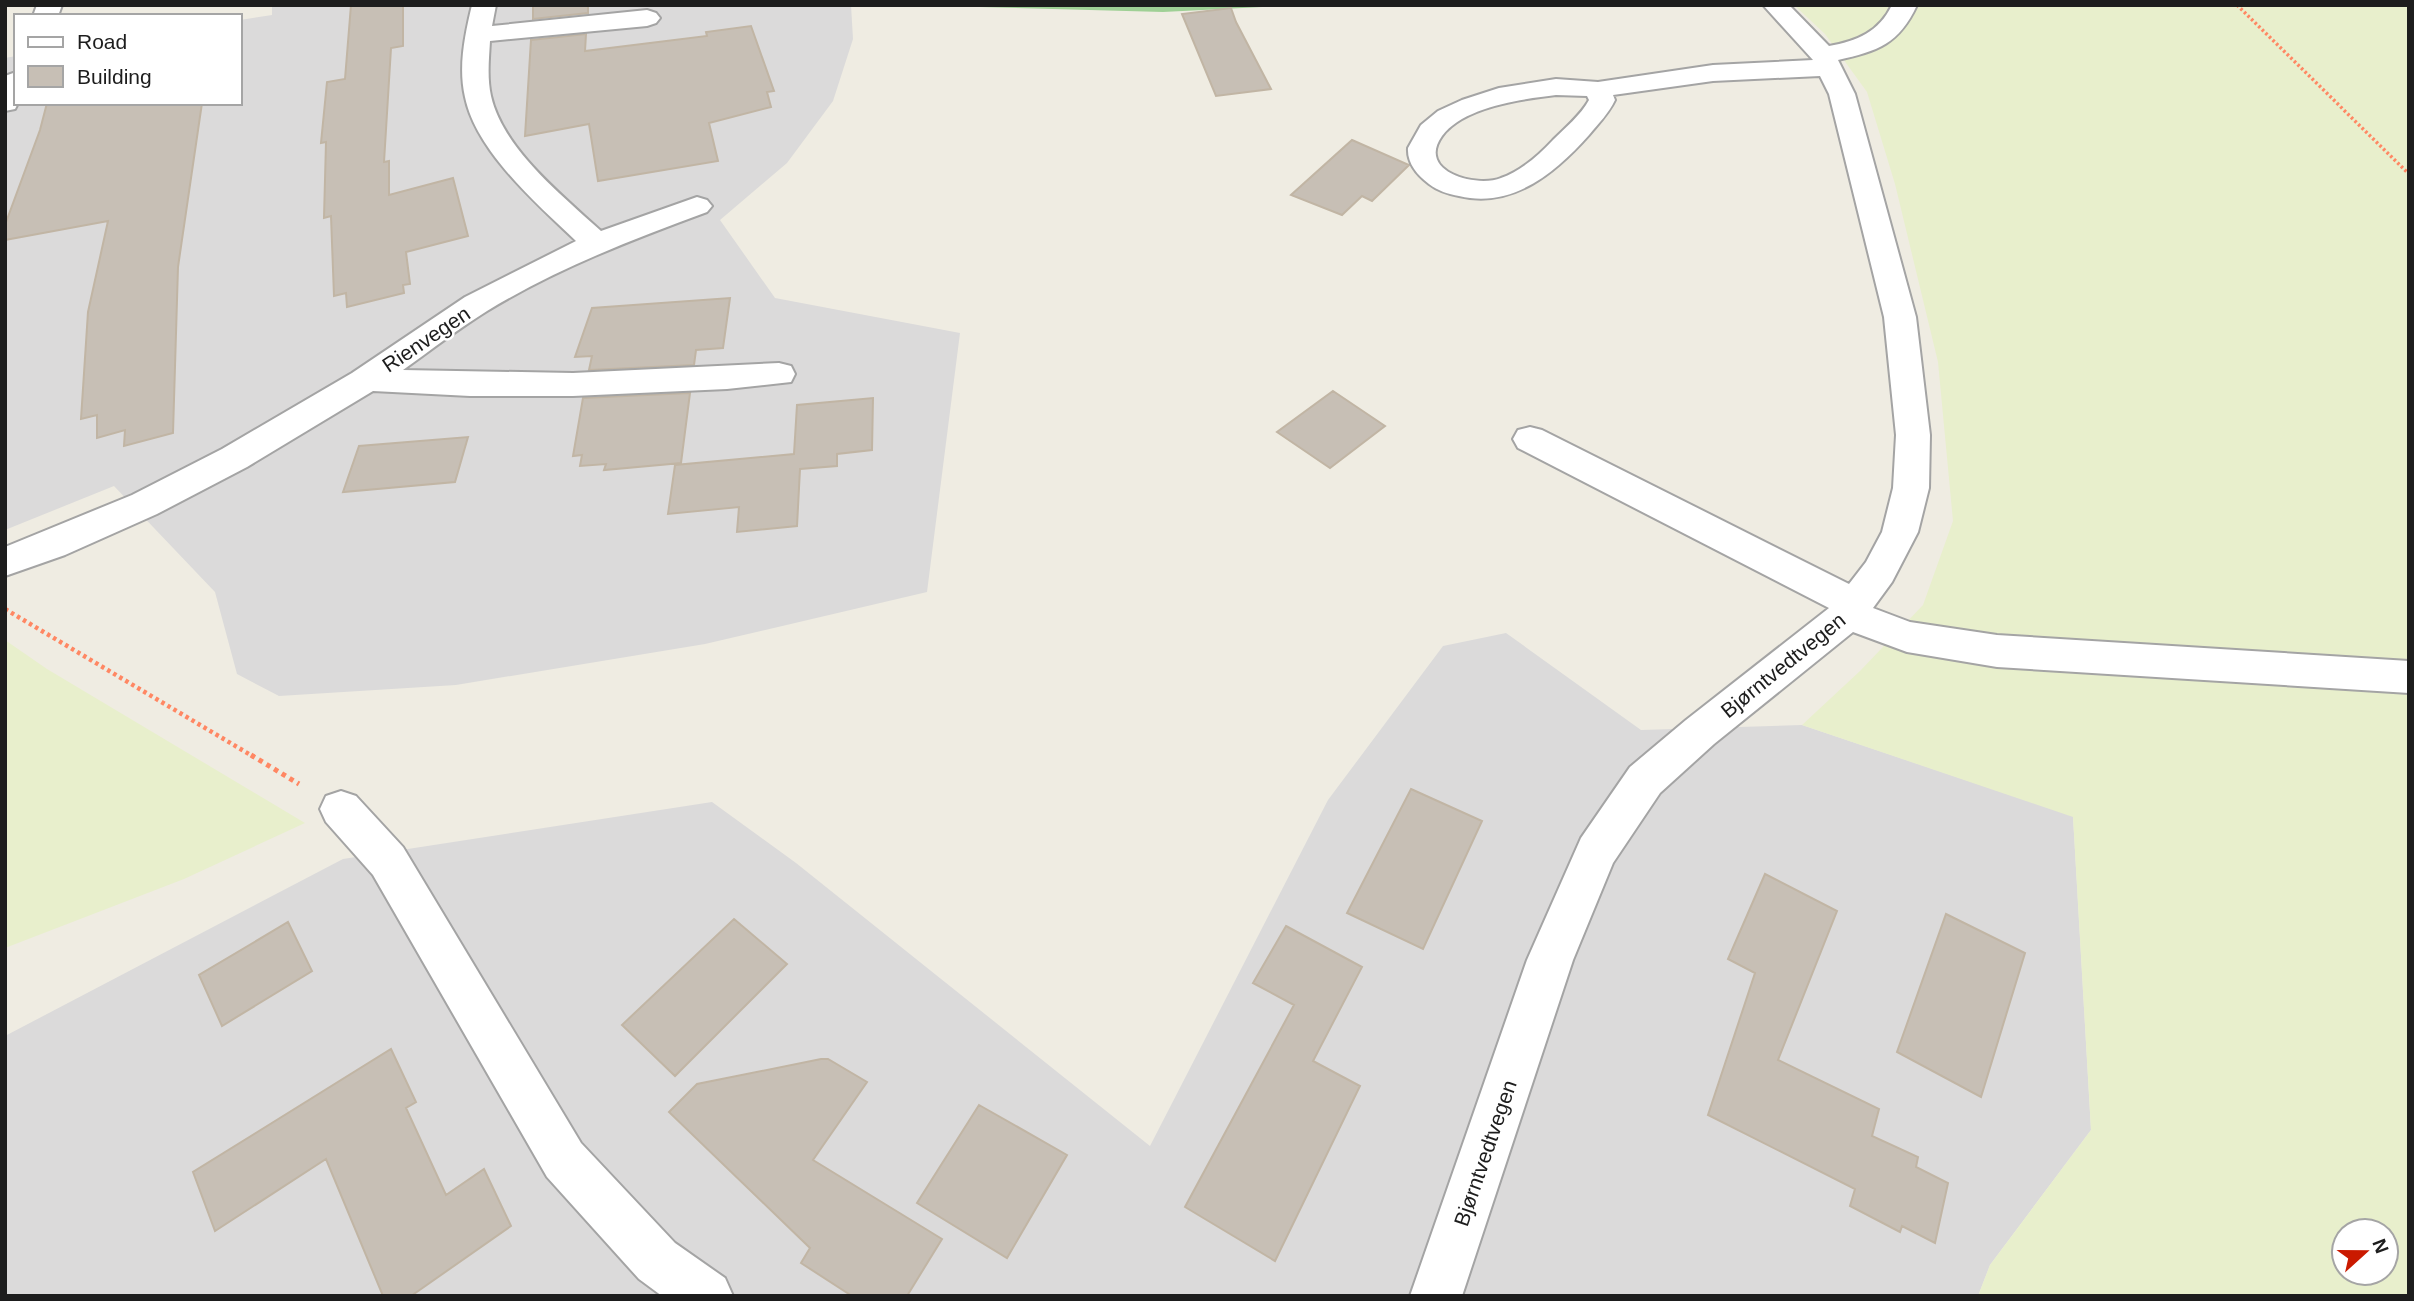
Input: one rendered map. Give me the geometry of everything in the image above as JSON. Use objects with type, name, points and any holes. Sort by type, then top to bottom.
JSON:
[{"type":"street","name":"Bjørntvedtvegen","points":[[1436,1296],[1550,960],[1596,852],[1646,780],[1699,732],[1809,648],[1852,609],[1879,572],[1900,532],[1911,488],[1913,435],[1900,317],[1845,106],[1826,62],[1775,5]]},
{"type":"street","points":[[1598,90],[1602,100],[1598,108],[1561,148],[1515,184],[1493,190],[1466,189],[1444,182],[1428,170],[1422,155],[1422,146],[1435,128],[1451,116],[1476,104],[1532,89],[1587,87],[1598,90],[1686,75],[1790,68],[1826,62],[1881,38],[1899,21],[1905,5]]},
{"type":"street","points":[[596,243],[523,172],[488,123],[479,99],[476,65],[481,20],[647,18]]},
{"type":"street","points":[[5,103],[14,84]]},
{"type":"street","name":"Rienvegen","points":[[5,562],[96,525],[226,463],[367,379],[485,299],[521,278],[596,243],[697,206]]},
{"type":"street","points":[[367,379],[532,387],[658,383],[779,374]]},
{"type":"street","points":[[1530,439],[1908,637],[1997,651],[2409,677]]},
{"type":"street","points":[[341,809],[394,872],[565,1160],[657,1261],[707,1296]]},
{"type":"path","points":[[2237,5],[2409,174]]},
{"type":"path","points":[[5,609],[341,809]]},
{"type":"shaded area","points":[[272,5],[851,5],[853,39],[833,101],[787,163],[720,220],[775,298],[960,333],[927,592],[705,644],[456,685],[279,696],[237,674],[215,592],[114,486],[5,530],[5,58],[14,56],[14,105],[242,105],[242,20],[272,15]]},
{"type":"shaded area","points":[[1506,633],[1641,730],[1802,725],[2073,816],[2091,1130],[1990,1265],[1978,1296],[5,1296],[5,1036],[343,859],[712,802],[796,863],[1150,1146],[1328,800],[1443,646]]},
{"type":"green space","points":[[903,5],[1304,5],[1163,12]]},
{"type":"green space","points":[[1794,5],[2409,5],[2409,1296],[1978,1296],[1990,1265],[2091,1130],[2073,817],[1802,725],[1860,671],[1923,605],[1953,521],[1938,362],[1895,184],[1867,92],[1825,34]]},
{"type":"green space","points":[[5,640],[47,669],[305,823],[184,879],[5,948]]},
{"type":"building","points":[[351,5],[403,5],[403,46],[391,48],[384,162],[389,161],[389,195],[453,178],[468,236],[406,252],[410,284],[403,285],[404,293],[347,307],[346,293],[334,296],[331,216],[324,218],[326,142],[321,143],[327,82],[345,79]]},
{"type":"building","points":[[533,5],[588,5],[588,13],[533,19]]},
{"type":"building","points":[[1231,8],[1271,89],[1216,96],[1182,14]]},
{"type":"building","points":[[751,26],[774,91],[767,92],[771,107],[709,123],[718,161],[598,181],[589,124],[525,136],[531,40],[586,34],[585,51],[707,36],[706,32]]},
{"type":"building","points":[[46,105],[202,105],[178,267],[173,433],[124,446],[125,430],[97,438],[97,415],[81,419],[88,312],[108,221],[5,240],[5,225]]},
{"type":"building","points":[[1352,140],[1409,165],[1372,201],[1362,196],[1342,215],[1291,195]]},
{"type":"building","points":[[730,298],[723,348],[696,350],[694,365],[589,370],[592,356],[575,357],[592,308]]},
{"type":"building","points":[[1333,391],[1385,426],[1330,468],[1277,432]]},
{"type":"building","points":[[690,393],[681,463],[604,470],[606,464],[580,466],[582,455],[573,456],[583,398]]},
{"type":"building","points":[[873,398],[872,450],[837,454],[837,466],[800,469],[797,526],[737,532],[739,507],[668,514],[675,465],[794,454],[797,405]]},
{"type":"building","points":[[468,437],[455,482],[343,492],[359,446]]},
{"type":"building","points":[[1411,789],[1482,821],[1423,949],[1347,913]]},
{"type":"building","points":[[1765,874],[1837,911],[1778,1060],[1879,1109],[1872,1136],[1918,1157],[1916,1167],[1948,1183],[1935,1243],[1902,1226],[1900,1232],[1850,1206],[1855,1189],[1708,1115],[1755,973],[1728,959]]},
{"type":"building","points":[[1946,914],[2025,953],[1981,1097],[1897,1052]]},
{"type":"building","points":[[734,919],[787,964],[675,1076],[622,1025]]},
{"type":"building","points":[[288,922],[312,971],[222,1026],[199,975]]},
{"type":"building","points":[[1286,926],[1362,967],[1313,1061],[1360,1086],[1275,1261],[1185,1207],[1294,1005],[1253,983]]},
{"type":"building","points":[[391,1049],[416,1102],[406,1108],[446,1195],[484,1169],[511,1226],[411,1296],[383,1296],[326,1159],[215,1231],[193,1172]]},
{"type":"building","points":[[828,1059],[867,1082],[813,1160],[942,1239],[907,1296],[852,1296],[801,1263],[810,1248],[669,1112],[697,1084]]},
{"type":"building","points":[[979,1105],[1067,1155],[1007,1258],[917,1203]]}]
